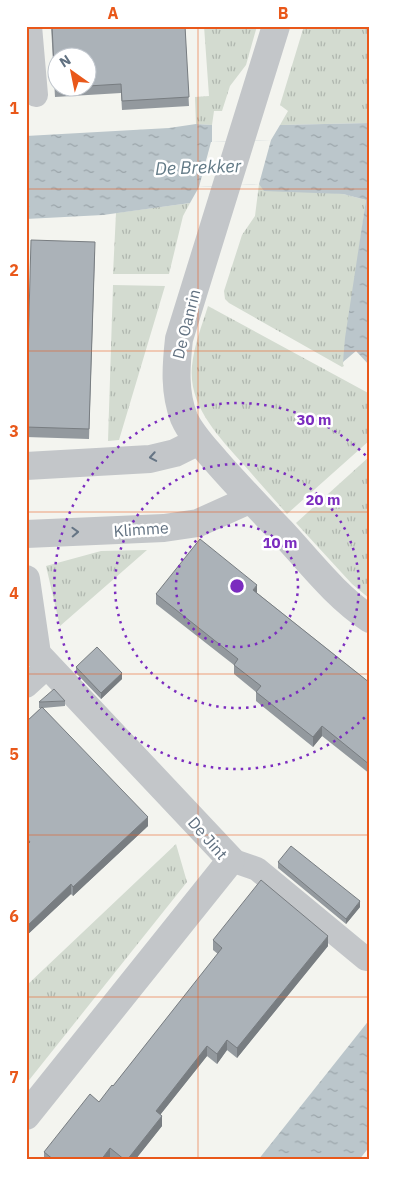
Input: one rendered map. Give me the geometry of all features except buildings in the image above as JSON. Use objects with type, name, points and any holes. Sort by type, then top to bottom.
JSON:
[{"type":"street","name":"De Oanrin","points":[[276,26],[179,339],[175,371],[178,400],[185,419],[198,441],[249,500],[280,530],[342,598],[370,619]]},
{"type":"street","points":[[26,466],[150,458],[176,453],[198,441]]},
{"type":"street","name":"Klimme","points":[[26,534],[164,528],[198,523],[249,500]]},
{"type":"street","name":"De Jint","points":[[26,579],[37,654],[231,860],[26,1116]]},
{"type":"lane","points":[[30,26],[36,95]]},
{"type":"lane","points":[[26,686],[48,666]]},
{"type":"lane","points":[[231,860],[257,869],[366,959]]},
{"type":"green space","points":[[204,26],[257,26],[246,65],[230,86],[222,111],[214,111],[212,125],[196,124],[195,97],[209,96]]},
{"type":"green space","points":[[304,26],[370,26],[370,123],[280,125],[288,111],[280,105]]},
{"type":"green space","points":[[259,184],[343,194],[366,200],[344,366],[342,367],[225,299],[224,291],[242,235],[255,216]]},
{"type":"green space","points":[[190,203],[183,216],[169,274],[113,274],[116,213]]},
{"type":"green space","points":[[113,285],[165,286],[119,440],[108,441]]},
{"type":"green space","points":[[208,306],[370,394],[370,440],[287,514],[225,443],[200,408],[192,381],[192,366],[198,335]]},
{"type":"green space","points":[[370,456],[370,599],[352,584],[296,523]]},
{"type":"green space","points":[[147,550],[60,626],[46,566],[101,551]]},
{"type":"green space","points":[[176,844],[187,882],[26,1084],[26,986]]},
{"type":"water","name":"De Brekker","points":[[370,123],[370,366],[356,351],[343,362],[366,200],[343,194],[264,191],[259,184],[199,187],[190,203],[103,215],[26,219],[26,136],[169,128],[196,124],[212,125],[212,142],[271,140],[280,125]]},
{"type":"water","points":[[370,1019],[370,1146],[359,1160],[258,1160]]},
{"type":"pier","points":[[271,140],[259,184],[199,187],[211,142]]}]
